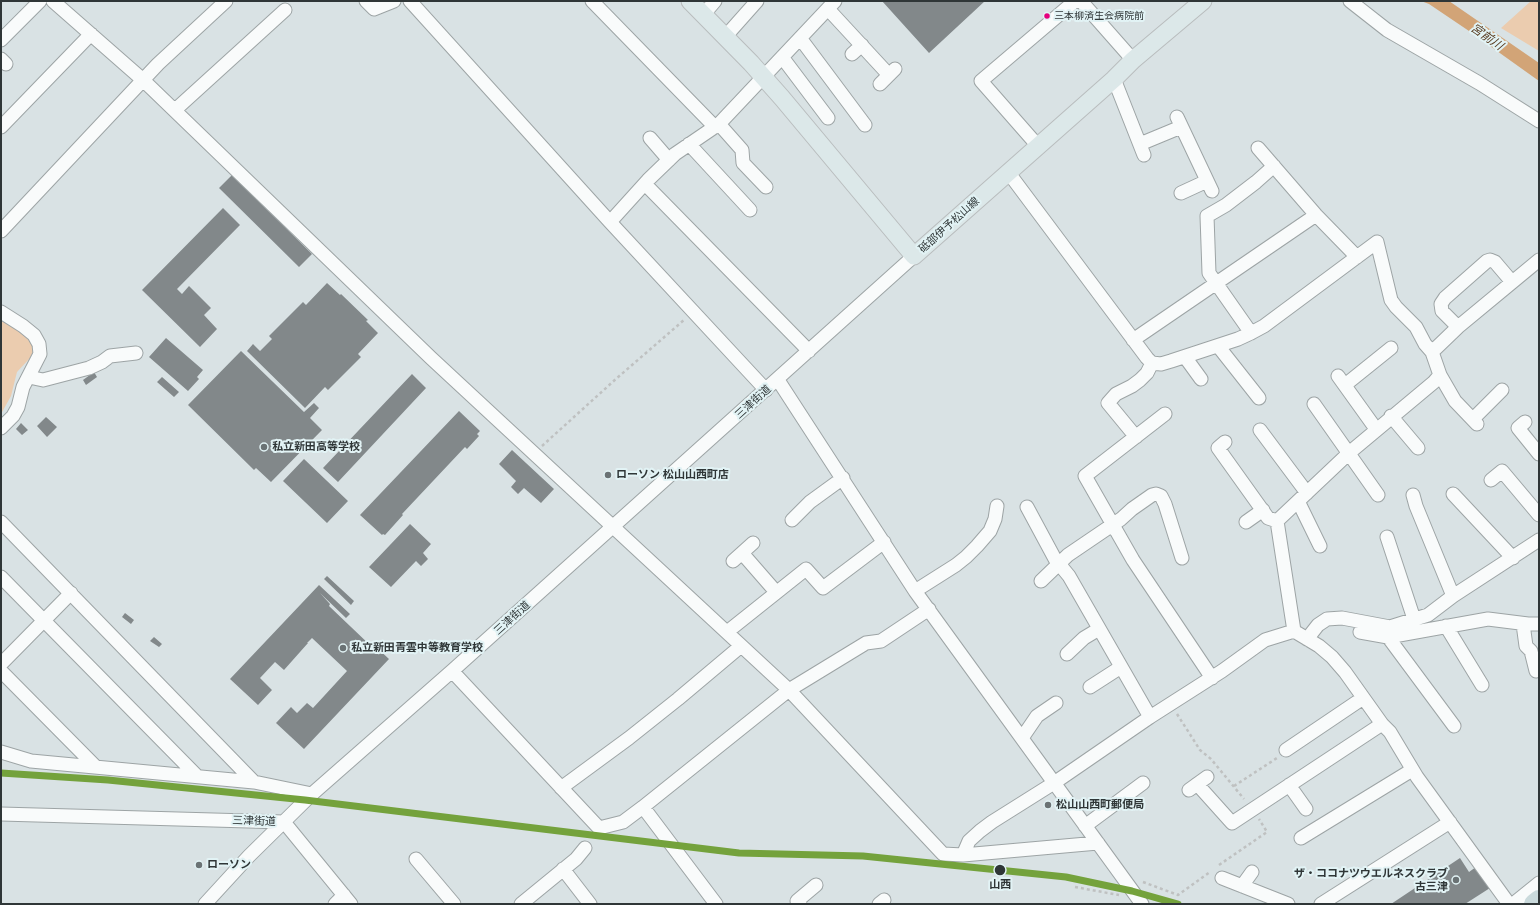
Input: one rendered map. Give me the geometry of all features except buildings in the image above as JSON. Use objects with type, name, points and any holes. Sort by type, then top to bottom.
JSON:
[{"type":"highway","points":[[1534,904],[1539,900]]},
{"type":"main road","name":"砥部伊予松山線","points":[[690,1],[763,77],[810,130],[914,256],[1114,79],[1133,60],[1203,1]]},
{"type":"street","points":[[1,40],[40,1]]},
{"type":"street","points":[[52,1],[143,80],[431,358],[614,526],[789,690],[943,854],[963,855],[1098,843]]},
{"type":"street","points":[[1,231],[158,64],[226,1]]},
{"type":"street","points":[[366,1],[374,9],[394,1]]},
{"type":"street","points":[[410,1],[610,222],[766,390]]},
{"type":"street","points":[[592,1],[635,54],[742,150],[744,163],[766,187]]},
{"type":"street","points":[[704,14],[715,1]]},
{"type":"street","points":[[725,37],[757,1]]},
{"type":"street","points":[[1038,146],[981,81],[1075,1]]},
{"type":"street","points":[[1081,1],[1133,60]]},
{"type":"street","points":[[1350,1],[1387,30],[1479,83],[1539,121]]},
{"type":"street","points":[[610,222],[669,160],[688,144],[717,126],[832,5],[857,49],[892,72],[880,84]]},
{"type":"street","points":[[175,110],[285,10]]},
{"type":"street","points":[[1,127],[91,34]]},
{"type":"street","points":[[800,38],[865,125]]},
{"type":"street","points":[[782,57],[828,118]]},
{"type":"street","points":[[1114,79],[1142,150],[1179,122],[1210,186],[1181,193]]},
{"type":"street","points":[[650,138],[669,160]]},
{"type":"street","points":[[688,144],[750,210]]},
{"type":"street","points":[[1258,148],[1316,215],[1357,257]]},
{"type":"street","points":[[1251,333],[1209,273],[1207,216],[1226,205],[1274,166]]},
{"type":"street","points":[[1008,172],[1152,363],[1161,364],[1238,340],[1264,326],[1377,242],[1391,300],[1416,327],[1425,344],[1432,352],[1440,375],[1455,401],[1475,422],[1502,390]]},
{"type":"street","points":[[645,184],[810,351]]},
{"type":"street","points":[[1134,340],[1316,215]]},
{"type":"street","name":"三津街道","points":[[1,814],[284,822],[312,794],[778,380],[914,256]]},
{"type":"street","points":[[1458,327],[1442,311],[1442,304],[1445,298],[1486,261],[1490,260],[1495,262],[1512,282]]},
{"type":"street","points":[[1432,352],[1458,327],[1539,260]]},
{"type":"street","points":[[1,312],[34,335],[39,344],[40,354],[23,387],[16,411],[1,428]]},
{"type":"street","points":[[1218,346],[1259,398]]},
{"type":"street","points":[[1376,429],[1342,380],[1391,348]]},
{"type":"street","points":[[29,377],[43,380],[89,368],[102,362],[110,356],[136,353]]},
{"type":"street","points":[[1186,357],[1201,379]]},
{"type":"street","points":[[1136,436],[1108,403],[1116,394],[1140,380],[1147,373],[1152,363]]},
{"type":"street","points":[[1277,521],[1348,453],[1434,382],[1440,375]]},
{"type":"street","points":[[778,380],[915,591],[1140,901]]},
{"type":"street","points":[[1314,404],[1378,495]]},
{"type":"street","points":[[1165,414],[1085,476],[1133,560],[1212,678]]},
{"type":"street","points":[[1391,416],[1418,448]]},
{"type":"street","points":[[1525,422],[1518,428],[1539,454]]},
{"type":"street","points":[[1260,430],[1302,497],[1320,546]]},
{"type":"street","points":[[1225,442],[1218,448],[1268,518],[1277,521]]},
{"type":"street","points":[[1491,480],[1502,472],[1539,515]]},
{"type":"street","points":[[792,520],[810,502],[842,478]]},
{"type":"street","points":[[1041,581],[1079,547],[1113,525],[1132,508],[1156,494],[1161,496],[1165,504],[1182,558]]},
{"type":"street","points":[[1453,494],[1513,558]]},
{"type":"street","points":[[1413,495],[1416,506],[1453,596]]},
{"type":"street","points":[[915,591],[956,565],[977,546],[990,531],[997,506]]},
{"type":"street","points":[[1027,507],[1059,564],[1069,576],[1150,717]]},
{"type":"street","points":[[1246,522],[1263,510]]},
{"type":"street","points":[[1277,521],[1294,631]]},
{"type":"street","points":[[1,522],[254,782]]},
{"type":"street","points":[[1387,537],[1414,619]]},
{"type":"street","points":[[1307,639],[1318,625],[1327,619],[1342,618],[1390,627],[1428,615],[1453,596],[1539,540]]},
{"type":"street","points":[[727,632],[806,569],[823,588],[884,542]]},
{"type":"street","points":[[753,543],[738,557],[776,592]]},
{"type":"street","points":[[1,577],[197,776]]},
{"type":"street","points":[[1,664],[71,593]]},
{"type":"street","points":[[452,671],[599,828],[623,822],[789,690],[866,643],[881,641],[929,609]]},
{"type":"street","points":[[1360,632],[1388,637],[1488,619],[1523,624],[1539,624]]},
{"type":"street","points":[[1523,624],[1526,646],[1531,651],[1536,671]]},
{"type":"street","points":[[1446,626],[1482,685]]},
{"type":"street","points":[[1067,654],[1084,638],[1100,629]]},
{"type":"street","points":[[963,855],[969,841],[980,831],[1054,783],[1150,717],[1212,678],[1265,640],[1294,631],[1332,657],[1382,724],[1390,732],[1412,770],[1509,904]]},
{"type":"street","points":[[1388,637],[1454,726]]},
{"type":"street","points":[[561,788],[666,709],[741,646]]},
{"type":"street","points":[[1090,688],[1121,667]]},
{"type":"street","points":[[1,671],[95,766]]},
{"type":"street","points":[[1286,750],[1363,698]]},
{"type":"street","points":[[1022,738],[1037,716],[1056,703]]},
{"type":"street","points":[[1198,784],[1232,823],[1382,724]]},
{"type":"street","points":[[1,752],[31,760],[254,782],[312,794]]},
{"type":"street","points":[[1302,838],[1412,770]]},
{"type":"street","points":[[1085,826],[1143,783]]},
{"type":"street","points":[[1289,785],[1306,809]]},
{"type":"street","points":[[643,807],[716,904]]},
{"type":"street","points":[[205,904],[249,856],[284,822],[343,901]]},
{"type":"street","points":[[1321,904],[1450,822]]},
{"type":"street","points":[[521,904],[576,859],[585,848]]},
{"type":"street","points":[[416,859],[454,904]]},
{"type":"street","points":[[563,869],[590,904]]},
{"type":"street","points":[[1242,886],[1252,872]]},
{"type":"street","points":[[1222,878],[1288,904]]},
{"type":"street","points":[[1513,904],[1539,883]]},
{"type":"street","points":[[800,904],[797,901],[816,885]]},
{"type":"path","points":[[534,453],[693,312]]},
{"type":"path","points":[[1234,786],[1286,750]]},
{"type":"path","points":[[1076,887],[1140,901]]},
{"type":"shaded area","points":[[1531,1],[1539,1],[1539,51],[1501,28]]},
{"type":"shaded area","points":[[8,320],[22,328],[35,348],[30,358],[17,372],[11,396],[1,414],[1,322]]},
{"type":"water","name":"宮前川","points":[[1421,1],[1449,1],[1539,63],[1539,81],[1469,31],[1429,4]]},
{"type":"transit line","points":[[1,773],[108,780],[305,800],[739,853],[863,856],[1066,877],[1132,891],[1178,904]]},
{"type":"place","name":"三本柳済生会病院前","points":[[1047,16]]},
{"type":"place","name":"私立新田高等学校","points":[[264,447]]},
{"type":"place","name":"ローソン 松山山西町店","points":[[608,475]]},
{"type":"place","name":"私立新田青雲中等教育学校","points":[[343,648]]},
{"type":"place","name":"松山山西町郵便局","points":[[1048,805]]},
{"type":"place","name":"ローソン","points":[[199,865]]},
{"type":"place","name":"山西","points":[[1000,870]]},
{"type":"place","name":"ザ・ココナツウエルネスクラブ 古三津","points":[[1456,880]]}]
